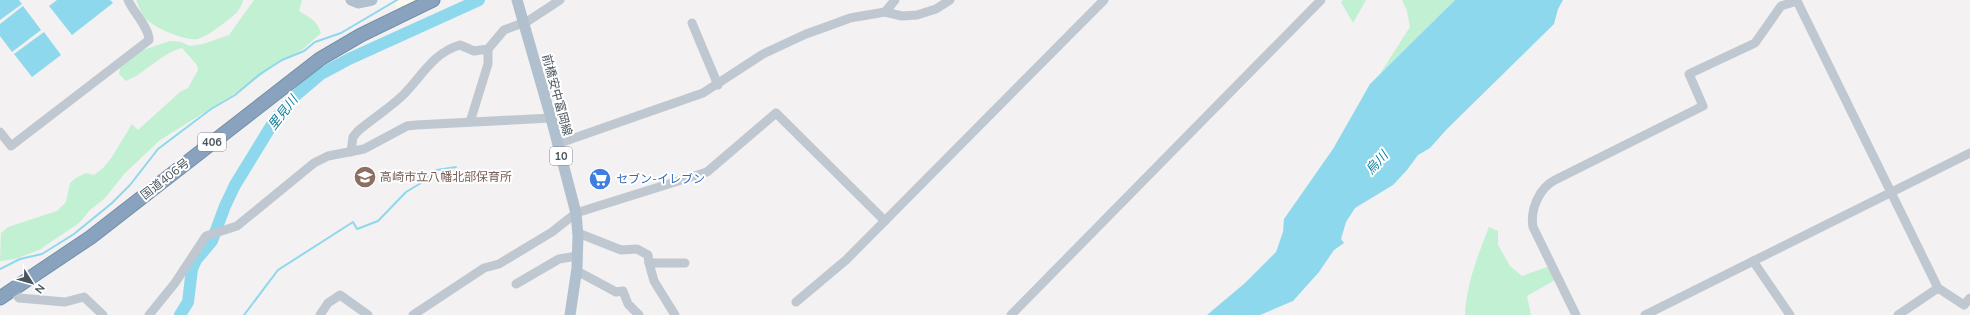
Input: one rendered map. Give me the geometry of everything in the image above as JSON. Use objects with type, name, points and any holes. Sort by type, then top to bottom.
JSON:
[{"type":"highway","name":"国道406号","points":[[0,298],[91,237],[320,60],[361,35],[433,0]]},
{"type":"main road","points":[[351,0],[358,3],[372,0]]},
{"type":"main road","name":"前橋安中富岡線","points":[[517,0],[551,118],[576,213],[578,256],[570,315]]},
{"type":"street","points":[[0,132],[11,146],[148,40],[148,32],[133,12],[128,0]]},
{"type":"street","points":[[351,152],[353,137],[358,131],[401,97],[422,72],[438,57],[460,45],[474,51],[488,48],[504,30],[523,23],[560,0]]},
{"type":"street","points":[[885,12],[895,0]]},
{"type":"street","points":[[557,144],[703,93],[718,85],[764,54],[806,34],[850,18],[885,12],[902,16],[917,15],[936,9],[950,0]]},
{"type":"street","points":[[796,302],[846,260],[1104,0]]},
{"type":"street","points":[[1011,315],[1321,0]]},
{"type":"street","points":[[1576,315],[1533,227],[1532,218],[1534,208],[1543,190],[1548,183],[1703,106],[1689,74],[1755,43],[1781,6],[1797,1],[1938,288],[1968,304]]},
{"type":"street","points":[[692,23],[718,85]]},
{"type":"street","points":[[470,122],[487,69],[488,48]]},
{"type":"street","points":[[413,315],[484,268],[499,264],[552,232],[576,213],[707,172],[776,113],[885,221]]},
{"type":"street","points":[[149,315],[175,283],[204,239],[209,235],[238,226],[314,163],[328,156],[364,149],[407,126],[427,123],[551,118]]},
{"type":"street","points":[[1645,315],[1970,153]]},
{"type":"street","points":[[578,233],[621,250],[637,249],[648,255],[654,281],[675,315]]},
{"type":"street","points":[[516,284],[559,259],[578,256]]},
{"type":"street","points":[[1753,261],[1790,315]]},
{"type":"street","points":[[649,263],[685,263]]},
{"type":"street","points":[[577,271],[616,292],[623,290],[628,304],[639,315]]},
{"type":"street","points":[[1898,315],[1938,288]]},
{"type":"street","points":[[13,290],[19,298],[64,302],[84,297],[103,315]]},
{"type":"street","points":[[320,315],[328,303],[340,295],[368,315]]},
{"type":"shaded area","points":[[400,0],[426,0],[399,13],[395,3]]},
{"type":"green space","points":[[136,0],[243,0],[238,10],[224,23],[204,36],[197,39],[192,39],[170,33],[150,23],[143,15]]},
{"type":"green space","points":[[254,0],[302,0],[299,11],[315,22],[321,33],[303,49],[278,63],[245,87],[160,140],[125,173],[105,198],[90,210],[79,223],[39,250],[15,259],[0,261],[1,233],[8,227],[57,211],[66,202],[70,183],[86,173],[94,175],[103,168],[112,157],[132,124],[138,130],[180,92],[188,88],[198,70],[197,65],[182,48],[167,54],[126,81],[119,74],[120,68],[140,51],[170,41],[181,42],[190,46],[203,44],[229,35]]},
{"type":"green space","points":[[1343,0],[1366,0],[1353,23],[1341,2]]},
{"type":"green space","points":[[1402,0],[1455,0],[1380,74],[1410,27],[1407,11]]},
{"type":"green space","points":[[1489,227],[1498,231],[1498,245],[1510,266],[1522,276],[1550,266],[1555,280],[1527,296],[1531,315],[1465,315],[1470,281]]},
{"type":"water","points":[[0,0],[19,0],[22,4],[0,20]]},
{"type":"water","points":[[57,0],[110,0],[113,3],[72,35],[49,6]]},
{"type":"water","name":"烏川","points":[[1455,0],[1563,0],[1558,9],[1554,24],[1447,129],[1430,148],[1418,155],[1393,185],[1355,208],[1346,222],[1341,239],[1344,243],[1334,250],[1319,272],[1293,301],[1260,315],[1207,315],[1245,283],[1276,252],[1283,232],[1284,219],[1333,149],[1370,84]]},
{"type":"water","points":[[23,6],[41,30],[12,52],[0,36],[0,24]]},
{"type":"water","points":[[44,32],[61,55],[32,77],[14,54]]},
{"type":"waterway","points":[[0,269],[20,259],[42,254],[74,234],[112,203],[130,185],[158,149],[211,109],[235,95],[260,74],[282,60],[304,51],[315,42],[341,33],[397,0]]},
{"type":"waterway","name":"里見川","points":[[180,315],[188,302],[192,269],[196,260],[212,241],[225,206],[235,185],[276,118],[295,96],[321,74],[349,59],[479,0]]},
{"type":"waterway","points":[[244,315],[278,270],[353,222],[357,229],[378,221],[406,192],[421,183],[430,173],[437,170],[456,167]]},
{"type":"place","name":"高崎市立八幡北部保育所","points":[[365,177]]},
{"type":"place","name":"セブン-イレブン","points":[[600,179]]}]
